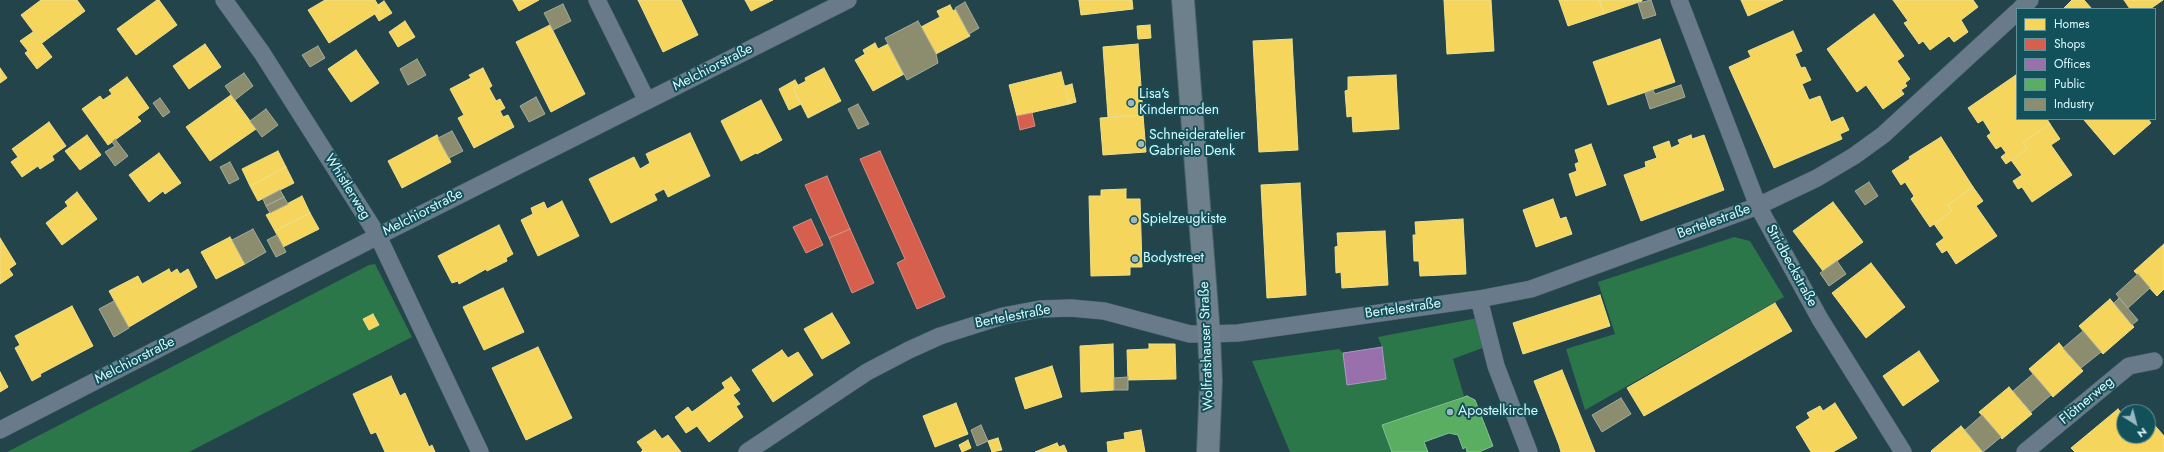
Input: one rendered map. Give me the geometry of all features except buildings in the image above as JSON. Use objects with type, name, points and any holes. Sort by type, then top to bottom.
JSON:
[{"type":"main road","name":"Wolfratshauser Straße","points":[[1183,0],[1209,334],[1211,381],[1208,452]]},
{"type":"street","name":"Whistlerweg","points":[[224,0],[262,53],[378,236],[480,452]]},
{"type":"street","points":[[597,0],[647,101]]},
{"type":"street","name":"Melchiorstraße","points":[[0,430],[378,236],[848,0]]},
{"type":"street","name":"Stridbeckstraße","points":[[1679,0],[1758,206],[1820,319],[1902,452]]},
{"type":"street","points":[[2021,8],[2030,0]]},
{"type":"street","name":"Bertelestraße","points":[[747,452],[867,372],[940,336],[997,318],[1040,309],[1071,308],[1104,311],[1190,334],[1209,334],[1238,332],[1479,299],[1531,289],[1758,206],[1817,178],[1854,156],[1883,134],[2016,13]]},
{"type":"street","points":[[1479,299],[1496,366],[1529,452]]},
{"type":"street","name":"Flötnerweg","points":[[2025,452],[2129,366],[2154,361]]},
{"type":"green space","points":[[1734,237],[1750,241],[1784,297],[1585,410],[1566,349],[1615,334],[1598,282]]},
{"type":"green space","points":[[375,264],[412,337],[189,452],[7,452],[369,265]]},
{"type":"green space","points":[[1478,318],[1485,347],[1453,359],[1464,396],[1383,425],[1392,452],[1290,452],[1252,361],[1339,349],[1343,353],[1348,385],[1386,379],[1382,347],[1378,337]]},
{"type":"place","name":"Lisa's Kindermoden","points":[[1131,103]]},
{"type":"place","name":"Schneideratelier Gabriele Denk","points":[[1141,144]]},
{"type":"place","name":"Spielzeugkiste","points":[[1134,220]]},
{"type":"place","name":"Bodystreet","points":[[1135,259]]},
{"type":"place","name":"Apostelkirche","points":[[1450,412]]}]
